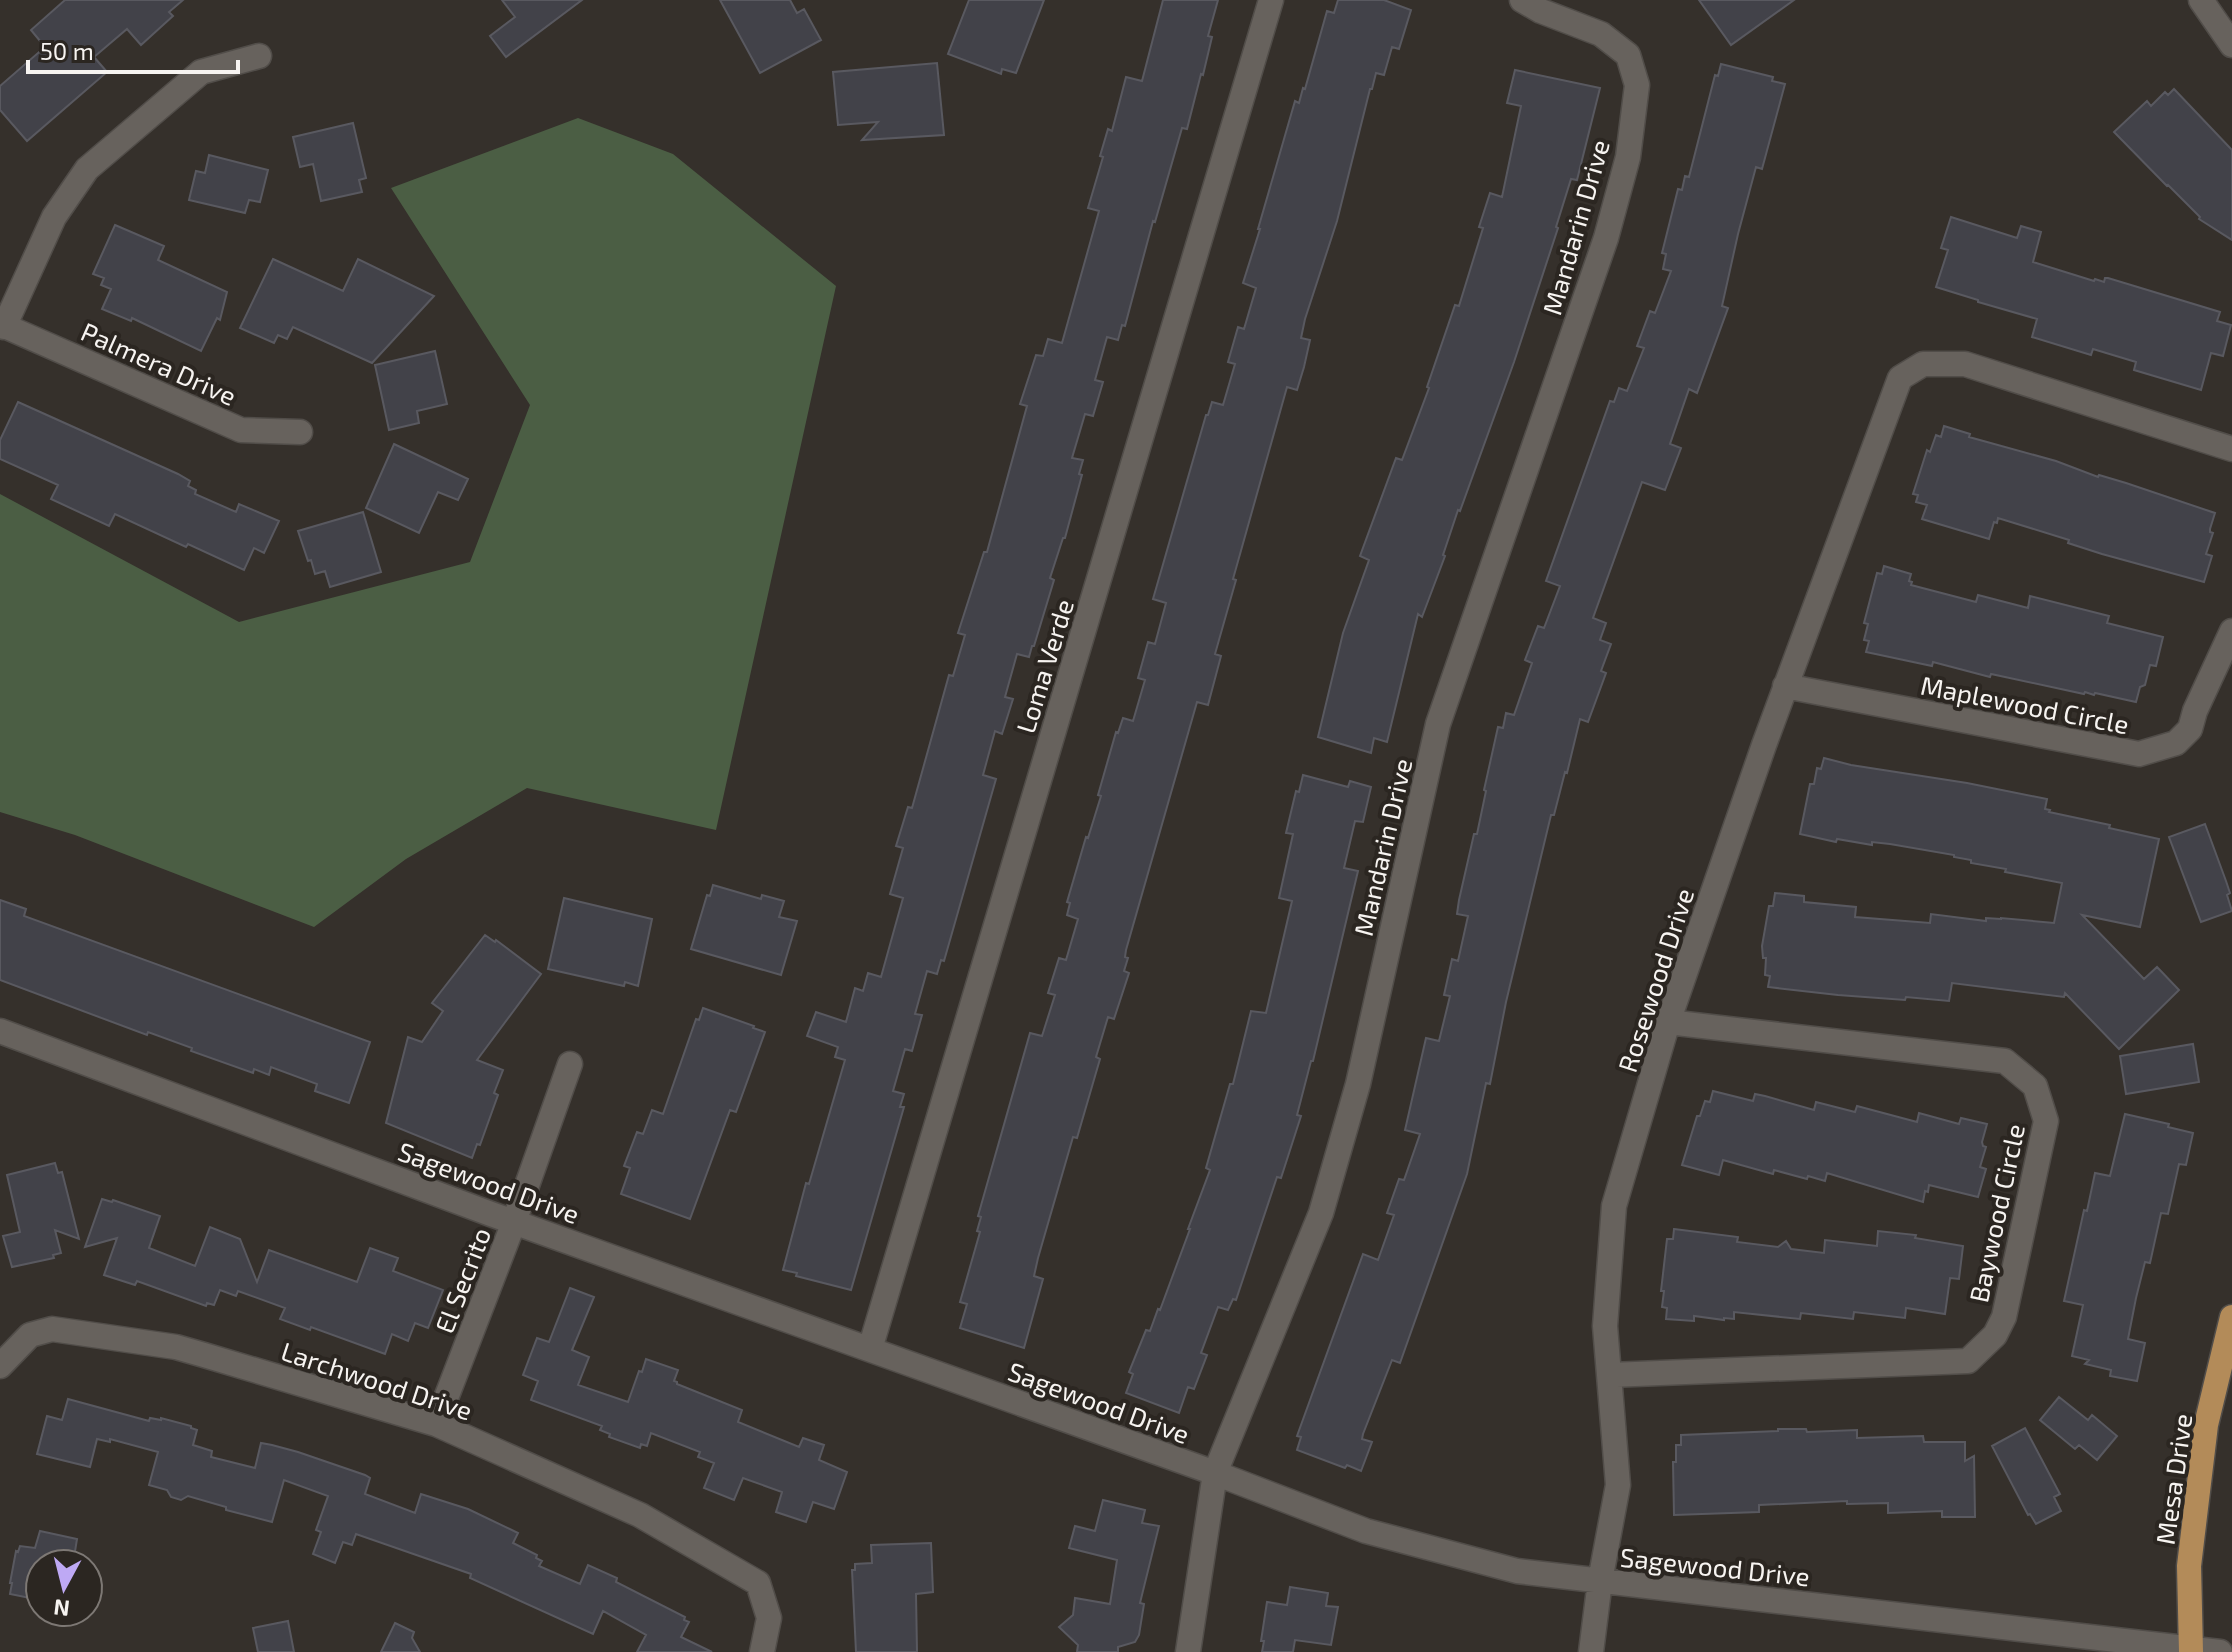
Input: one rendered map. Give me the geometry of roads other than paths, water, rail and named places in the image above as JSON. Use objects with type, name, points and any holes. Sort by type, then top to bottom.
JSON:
[{"type":"main road","name":"Mesa Drive","points":[[2191,1650],[2189,1566],[2206,1425],[2232,1317]]},
{"type":"street","name":"Loma Verde","points":[[870,1349],[1271,0]]},
{"type":"street","name":"Mandarin Drive","points":[[1188,1652],[1215,1473],[1321,1213],[1358,1084],[1438,724],[1606,238],[1628,157],[1637,85],[1628,55],[1601,34],[1541,11],[1522,0]]},
{"type":"street","points":[[2201,0],[2230,40]]},
{"type":"street","points":[[2,326],[54,217],[87,169],[201,72],[259,56]]},
{"type":"street","name":"Palmera Drive","points":[[2,326],[241,430],[300,432]]},
{"type":"street","name":"Rosewood Drive","points":[[1591,1652],[1600,1581],[1618,1485],[1605,1326],[1614,1206],[1668,1022],[1785,686],[1900,378],[1923,364],[1965,364],[2232,449]]},
{"type":"street","name":"Maplewood Circle","points":[[1785,686],[2139,754],[2176,743],[2190,729],[2195,711],[2232,631]]},
{"type":"street","name":"Baywood Circle","points":[[1610,1375],[1968,1361],[1995,1335],[2004,1317],[2046,1121],[2035,1086],[2005,1061],[1668,1022]]},
{"type":"street","name":"Sagewood Drive","points":[[0,1031],[514,1222],[1215,1473],[1366,1531],[1517,1571],[2220,1652]]},
{"type":"street","name":"El Secrito","points":[[436,1424],[514,1222],[570,1064]]},
{"type":"street","name":"Larchwood Drive","points":[[0,1366],[30,1335],[52,1329],[176,1347],[436,1424],[640,1515],[758,1583],[769,1618],[762,1652]]}]
